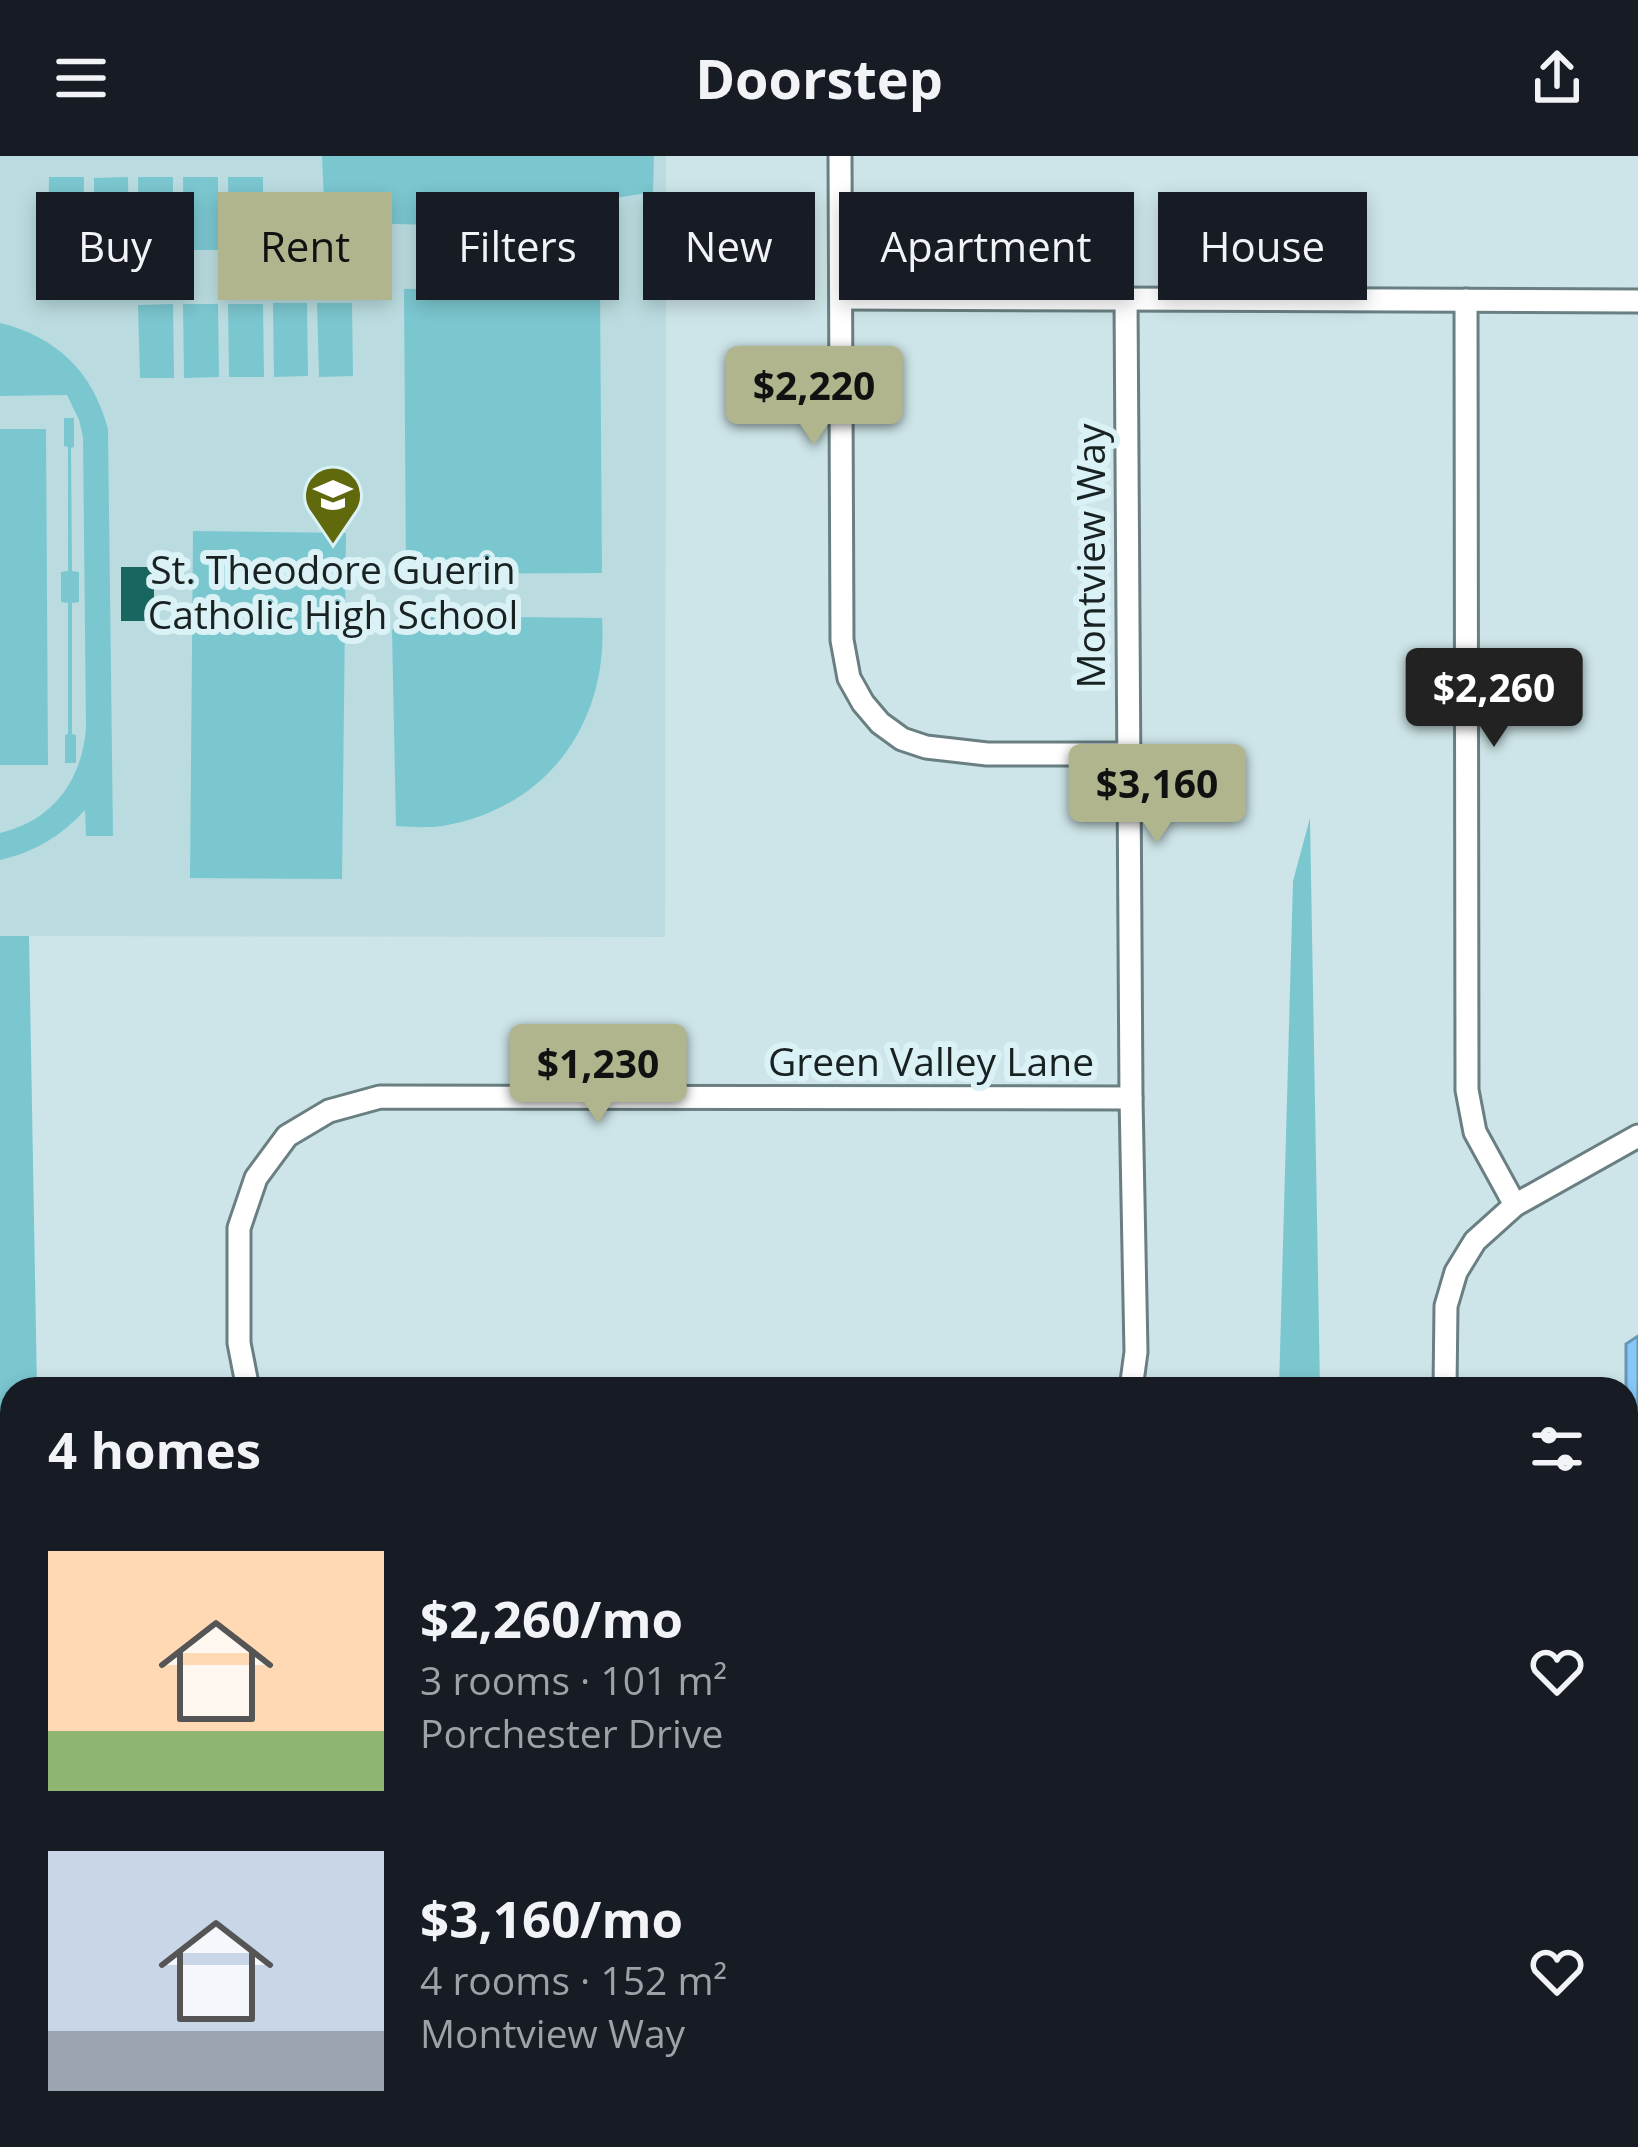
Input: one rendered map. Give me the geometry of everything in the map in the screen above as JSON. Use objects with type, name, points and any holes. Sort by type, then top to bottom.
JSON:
[{"type":"street","points":[[840,156],[841,192]]},
{"type":"street","points":[[1134,299],[1638,301]]},
{"type":"street","points":[[842,300],[842,640],[849,678],[872,715],[902,740],[926,747],[987,754],[1128,754]]},
{"type":"street","name":"Montview Way","points":[[1126,300],[1133,1377]]},
{"type":"street","points":[[1466,300],[1467,1090],[1475,1132],[1515,1205]]},
{"type":"street","name":"Green Valley Lane","points":[[246,1377],[239,1343],[239,1228],[256,1178],[287,1136],[329,1111],[380,1097],[1131,1098]]},
{"type":"street","points":[[1445,1377],[1446,1306],[1467,1252],[1515,1205],[1638,1136]]},
{"type":"shaded area","name":"St. Theodore Guerin Catholic High School","points":[[0,156],[666,156],[666,192],[643,192],[643,300],[666,300],[665,937],[0,936]]},
{"type":"shaded area","points":[[322,156],[654,156],[653,192],[619,197],[619,192],[416,192],[416,224],[392,224],[392,192],[324,192]]},
{"type":"shaded area","points":[[49,177],[84,177],[84,192],[49,192]]},
{"type":"shaded area","points":[[128,177],[128,192],[94,192],[94,178]]},
{"type":"shaded area","points":[[138,177],[173,177],[173,192],[138,192]]},
{"type":"shaded area","points":[[183,177],[218,177],[218,250],[194,250],[194,192],[183,192]]},
{"type":"shaded area","points":[[228,177],[263,177],[263,192],[228,192]]},
{"type":"shaded area","points":[[404,289],[416,289],[416,300],[600,300],[602,573],[406,574]]},
{"type":"shaded area","points":[[273,303],[307,303],[308,376],[274,377]]},
{"type":"shaded area","points":[[317,303],[352,303],[353,376],[319,377]]},
{"type":"shaded area","points":[[173,304],[174,378],[140,378],[138,305]]},
{"type":"shaded area","points":[[183,304],[218,304],[219,377],[184,378]]},
{"type":"shaded area","points":[[228,304],[263,304],[264,377],[229,377]]},
{"type":"shaded area","points":[[0,323],[39,337],[70,360],[93,390],[108,429],[113,836],[86,836],[85,810],[47,842],[0,860],[0,833],[35,819],[71,781],[86,728],[83,437],[67,395],[0,396]]},
{"type":"shaded area","points":[[64,418],[74,418],[72,571],[79,572],[79,602],[72,603],[76,763],[65,763],[68,603],[61,602],[61,572],[68,571],[68,447],[64,446]]},
{"type":"shaded area","points":[[0,429],[46,429],[48,765],[0,765]]},
{"type":"shaded area","points":[[193,531],[346,533],[342,879],[190,878]]},
{"type":"shaded area","points":[[406,616],[602,618],[595,692],[582,725],[541,780],[513,801],[443,826],[396,826],[392,630]]},
{"type":"shaded area","points":[[1310,818],[1320,1377],[1279,1377],[1293,881]]},
{"type":"shaded area","points":[[0,936],[29,936],[37,1377],[0,1377]]},
{"type":"shaded area","points":[[1638,1336],[1638,1377],[1626,1377],[1626,1344]]},
{"type":"building","points":[[121,567],[154,567],[154,621],[121,621]]},
{"type":"place","name":"St. Theodore Guerin Catholic High School","points":[[333,546]]}]
